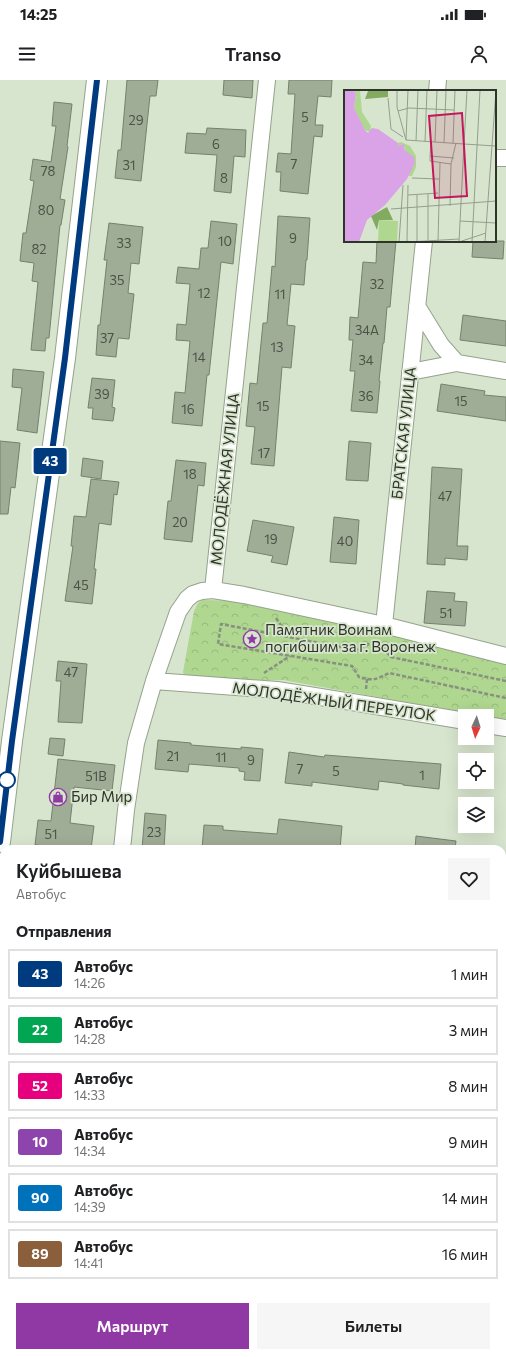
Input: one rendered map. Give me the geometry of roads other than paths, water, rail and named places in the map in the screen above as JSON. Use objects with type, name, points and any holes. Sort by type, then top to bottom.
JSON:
[{"type":"main road","points":[[0,842],[13,734],[65,358],[97,80]]},
{"type":"street","name":"МОЛОДЁЖНАЯ УЛИЦА","points":[[213,590],[267,80]]},
{"type":"street","points":[[437,90],[438,80]]},
{"type":"street","name":"БРАТСКАЯ УЛИЦА","points":[[384,625],[424,242]]},
{"type":"street","points":[[417,306],[441,345],[457,364]]},
{"type":"street","points":[[410,372],[457,364],[506,371]]},
{"type":"street","points":[[122,845],[136,743],[154,681],[178,612],[186,599],[193,594],[213,590],[244,595],[384,625],[506,656]]},
{"type":"street","name":"МОЛОДЁЖНЫЙ ПЕРЕУЛОК","points":[[154,681],[277,690],[458,720]]},
{"type":"street","points":[[494,726],[506,728]]},
{"type":"place","name":"Памятник Воинам погибшим за г. Воронеж","points":[[252,639]]},
{"type":"place","name":"Бир Мир","points":[[58,797]]}]
